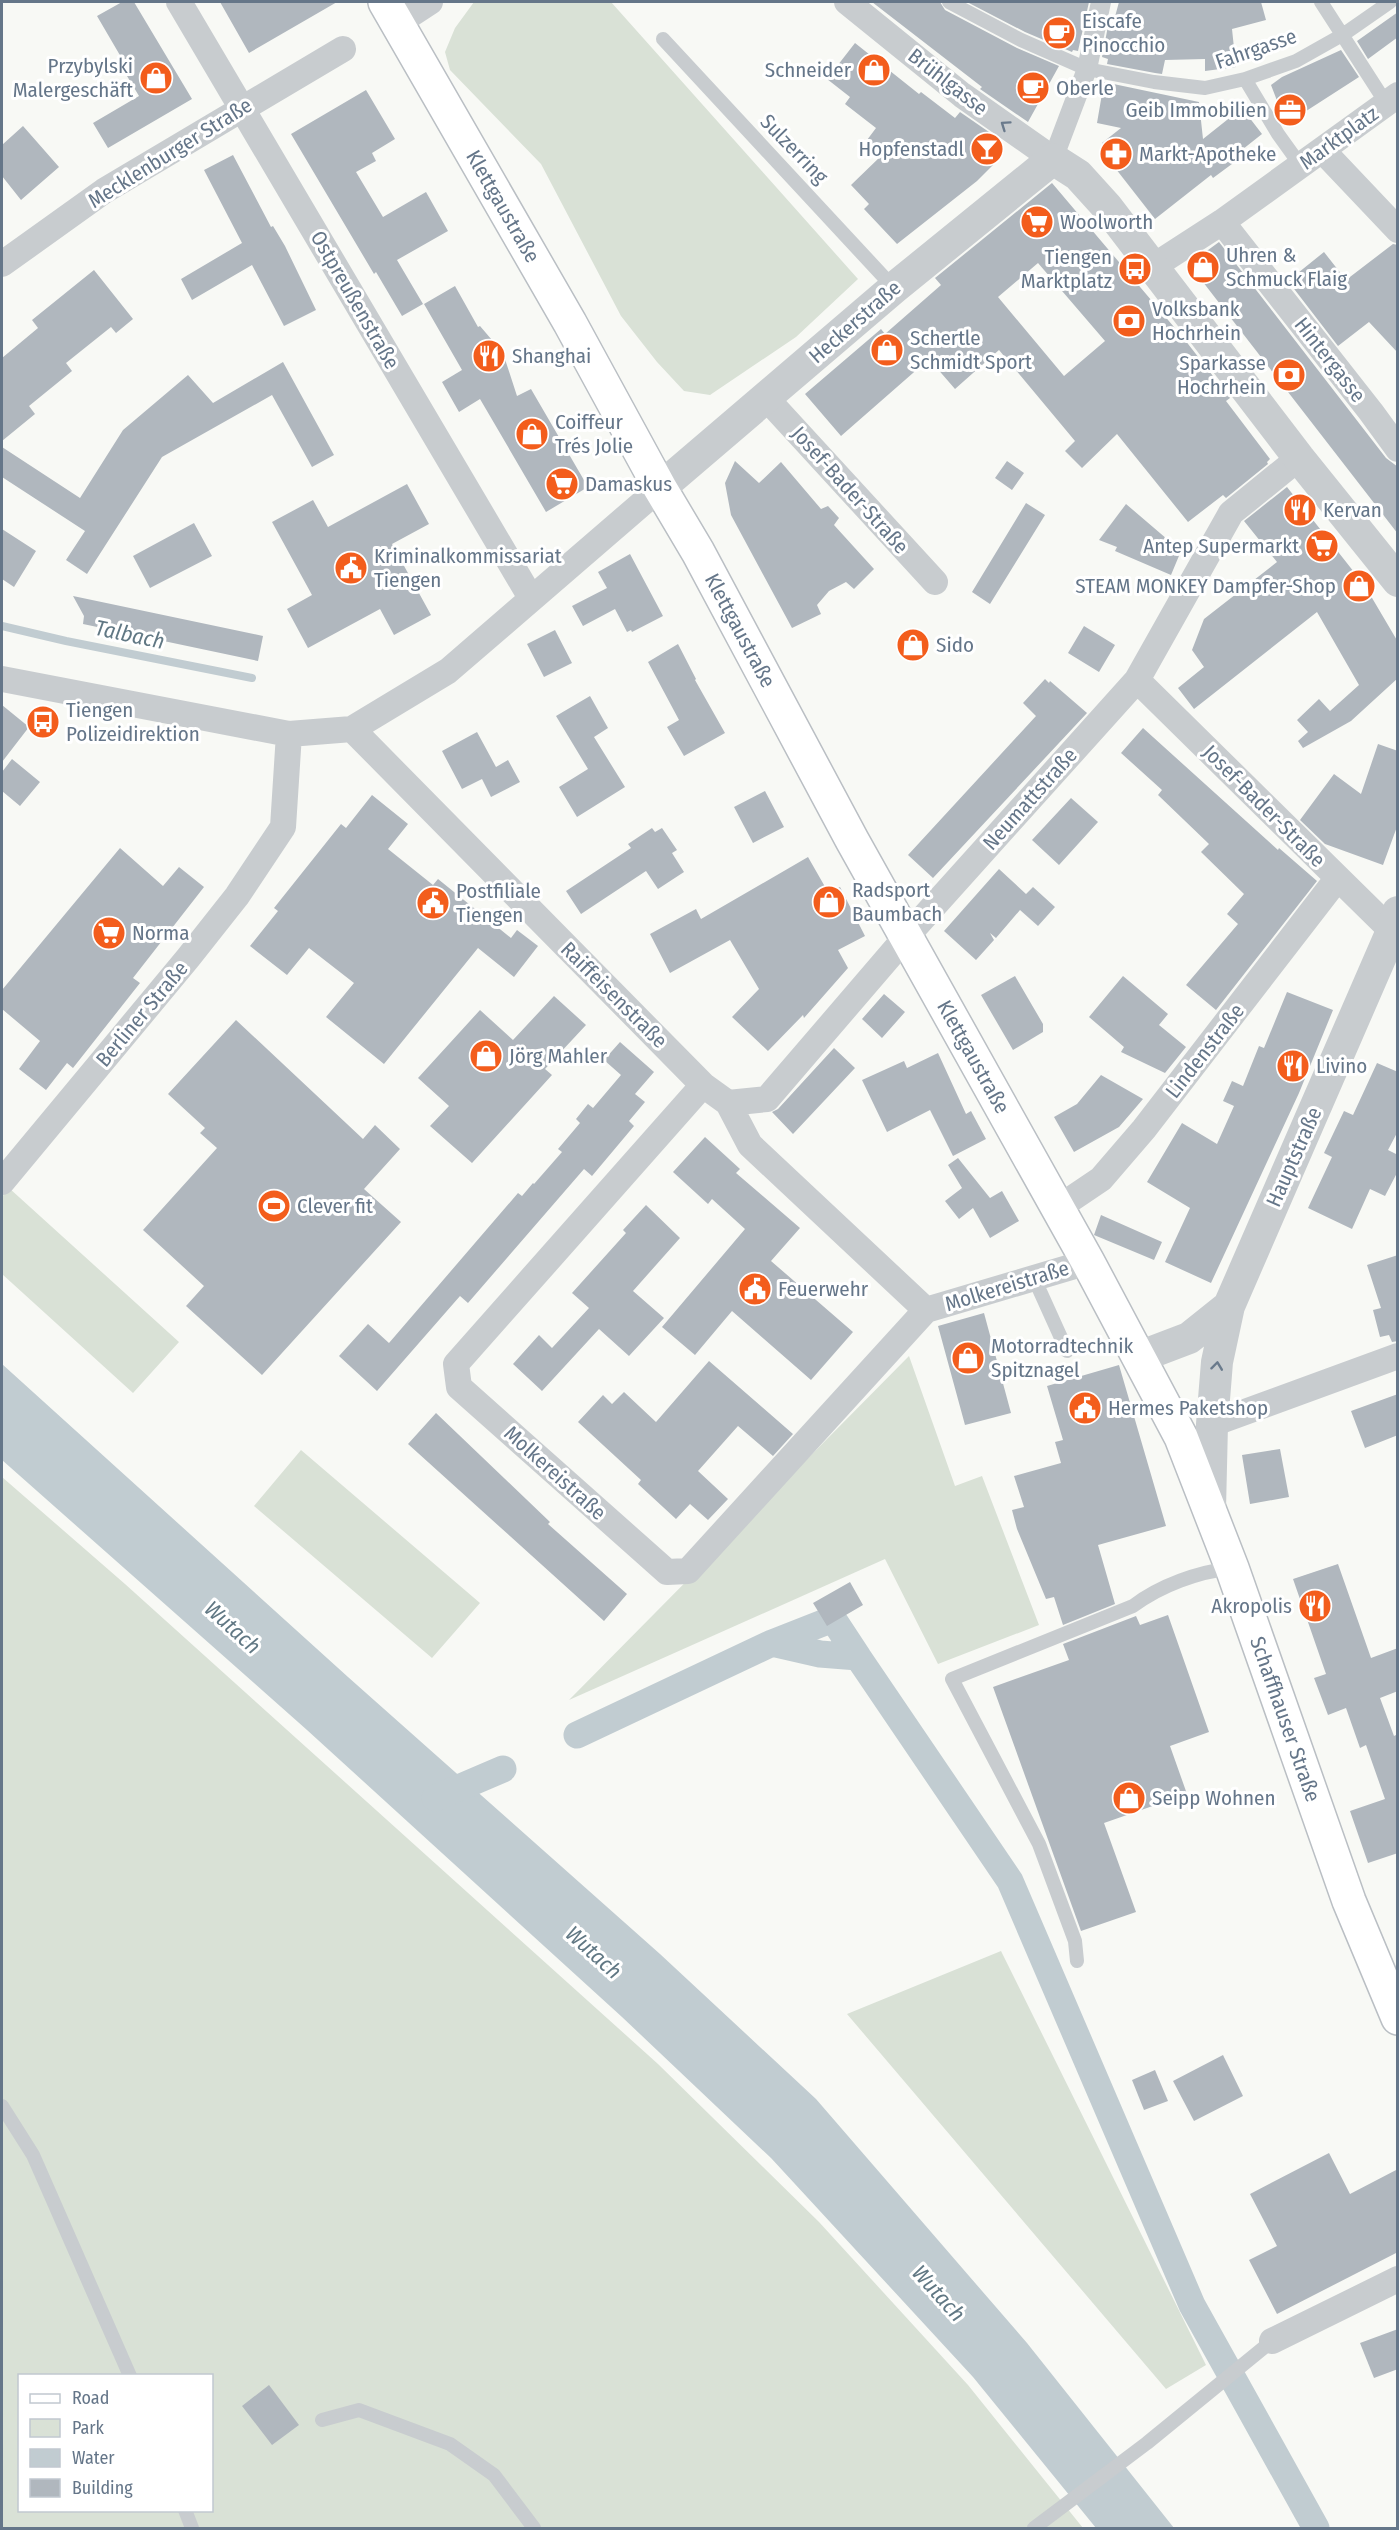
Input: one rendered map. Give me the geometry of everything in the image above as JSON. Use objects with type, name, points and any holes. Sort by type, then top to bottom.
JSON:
[{"type":"main road","name":"Klettgaustraße","points":[[392,12],[570,322],[660,488],[698,552],[906,938],[1088,1262]]},
{"type":"main road","name":"Schaffhauser Straße","points":[[1088,1262],[1181,1437],[1232,1568],[1349,1901],[1398,2018]]},
{"type":"street","name":"Ostpreußenstraße","points":[[179,2],[531,598]]},
{"type":"street","points":[[392,12],[430,2]]},
{"type":"street","name":"Brühlgasse","points":[[847,2],[962,95],[1053,159]]},
{"type":"street","points":[[1099,3],[1087,69],[1053,159],[1078,175],[1107,207],[1299,458],[1398,581]]},
{"type":"street","name":"Mecklenburger Straße","points":[[2,264],[104,191],[343,49]]},
{"type":"street","name":"Marktplatz","points":[[1154,266],[1222,222],[1392,99]]},
{"type":"street","points":[[1323,150],[1398,230]]},
{"type":"street","name":"Heckerstraße","points":[[660,488],[894,288],[1053,159]]},
{"type":"street","name":"Hintergasse","points":[[1222,222],[1398,449]]},
{"type":"street","name":"Josef-Bader-Straße","points":[[766,398],[934,582]]},
{"type":"street","name":"Neumattstraße","points":[[728,1103],[767,1099],[906,938],[1137,680],[1231,513],[1299,458]]},
{"type":"street","points":[[2,679],[289,734],[352,729],[448,671],[660,488]]},
{"type":"street","name":"Josef-Bader-Straße","points":[[1137,680],[1337,879],[1396,927]]},
{"type":"street","name":"Raiffeisenstraße","points":[[352,729],[703,1085],[728,1103]]},
{"type":"street","name":"Berliner Straße","points":[[2,1182],[237,896],[283,827],[289,734]]},
{"type":"street","name":"Lindenstraße","points":[[1058,1208],[1101,1179],[1144,1129],[1337,879]]},
{"type":"street","name":"Hauptstraße","points":[[1139,1357],[1189,1338],[1229,1306],[1396,927]]},
{"type":"street","name":"Molkereistraße","points":[[703,1085],[456,1364],[459,1387],[667,1572],[688,1571],[926,1310],[1088,1262]]},
{"type":"street","name":"Molkereistraße","points":[[728,1103],[750,1145],[926,1310]]},
{"type":"street","points":[[1210,1509],[1212,1424],[1217,1362],[1229,1306]]},
{"type":"street","points":[[1212,1424],[1398,1356]]},
{"type":"street","points":[[1272,2341],[1398,2279]]},
{"type":"lane","name":"Fahrgasse","points":[[949,2],[1021,40],[1087,69],[1154,82],[1205,88],[1245,80],[1296,61],[1344,34],[1390,2]]},
{"type":"lane","points":[[1321,2],[1392,99]]},
{"type":"lane","name":"Sulzerring","points":[[663,39],[894,288]]},
{"type":"lane","points":[[1245,80],[1278,134],[1301,166]]},
{"type":"lane","points":[[1034,1278],[1067,1351]]},
{"type":"lane","points":[[1077,1961],[1075,1941],[1039,1844],[952,1679],[1133,1606],[1152,1592],[1214,1570],[1232,1568]]},
{"type":"lane","points":[[2,2106],[33,2155],[129,2374]]},
{"type":"lane","points":[[1034,2529],[1147,2443],[1272,2341]]},
{"type":"lane","points":[[322,2420],[359,2410],[450,2445],[494,2475],[534,2529]]},
{"type":"lane","points":[[185,2512],[192,2529]]},
{"type":"green space","points":[[474,2],[611,2],[858,279],[796,337],[710,395],[684,391],[657,362],[621,316],[541,164],[450,70],[445,52],[455,28]]},
{"type":"green space","points":[[9,1188],[179,1342],[133,1393],[2,1274],[2,1197]]},
{"type":"green space","points":[[909,1356],[955,1486],[982,1476],[1039,1625],[938,1664],[885,1559],[569,1700]]},
{"type":"green space","points":[[301,1450],[480,1603],[432,1658],[254,1506]]},
{"type":"green space","points":[[2,1477],[125,1584],[658,2064],[819,2222],[968,2385],[1083,2528],[2,2528]]},
{"type":"green space","points":[[1001,1951],[1206,2365],[1166,2389],[847,2014]]},
{"type":"water","name":"Wutach","points":[[2,1364],[348,1677],[660,1954],[816,2099],[1027,2343],[1174,2528],[1096,2528],[973,2377],[771,2158],[622,2017],[307,1730],[2,1460]]},
{"type":"building","points":[[122,2],[134,2],[192,99],[108,148],[93,123],[139,96],[124,71],[128,69],[97,16]]},
{"type":"building","points":[[220,2],[337,2],[249,53]]},
{"type":"building","points":[[872,2],[940,2],[945,10],[1017,48],[1059,66],[1028,122],[980,89],[982,87]]},
{"type":"building","points":[[967,2],[1089,2],[1078,51],[1073,50],[1072,52],[1025,32]]},
{"type":"building","points":[[1119,2],[1261,2],[1266,20],[1232,29],[1236,67],[1205,71],[1205,59],[1165,60],[1162,74],[1107,64],[1108,59],[1102,57],[1109,21],[1113,24]]},
{"type":"building","points":[[1398,12],[1398,37],[1368,59],[1357,41]]},
{"type":"building","points":[[855,43],[919,94],[921,92],[955,118],[960,112],[1002,141],[1002,156],[977,181],[897,244],[864,209],[869,204],[851,185],[881,156],[867,140],[876,128],[845,104],[850,97],[827,79]]},
{"type":"building","points":[[1341,50],[1359,77],[1286,124],[1271,85],[1282,77]]},
{"type":"building","points":[[1104,82],[1199,102],[1203,139],[1242,108],[1262,134],[1233,157],[1236,161],[1213,178],[1211,175],[1155,219],[1105,155],[1109,151],[1102,143],[1121,128],[1097,123]]},
{"type":"building","points":[[366,90],[395,139],[372,153],[376,161],[356,172],[383,217],[426,192],[448,231],[397,260],[423,304],[402,316],[376,272],[374,274],[291,134]]},
{"type":"building","points":[[23,126],[59,167],[21,200],[2,176],[2,145]]},
{"type":"building","points":[[233,155],[271,227],[273,226],[285,246],[316,310],[284,326],[252,265],[192,300],[181,279],[242,243],[204,170]]},
{"type":"building","points":[[1052,183],[1185,340],[1230,398],[1226,401],[1270,459],[1268,464],[1226,498],[1223,495],[1188,522],[1117,434],[1082,468],[1065,451],[1075,441],[999,350],[955,389],[929,359],[841,436],[805,394],[881,329],[885,334],[941,285],[935,278]],"holes":[[[1038,263],[1105,341],[1064,376],[998,297]]]},
{"type":"building","points":[[1219,242],[1386,458],[1398,467],[1398,534],[1189,264]]},
{"type":"building","points":[[1393,244],[1398,245],[1398,353],[1369,322],[1338,346],[1288,281],[1324,252],[1346,280]]},
{"type":"building","points":[[94,270],[133,319],[116,333],[111,327],[66,363],[72,371],[29,406],[35,414],[2,441],[2,358],[38,328],[32,320]]},
{"type":"building","points":[[455,286],[478,327],[480,326],[503,353],[517,396],[531,389],[588,487],[546,512],[480,399],[459,412],[442,382],[462,370],[424,304]]},
{"type":"building","points":[[283,362],[334,455],[312,467],[272,395],[162,457],[87,574],[66,560],[85,531],[2,477],[2,447],[80,498],[123,430],[188,375],[213,403]]},
{"type":"building","points":[[735,461],[759,483],[781,462],[821,509],[828,506],[839,518],[834,525],[874,569],[854,589],[846,582],[829,591],[817,605],[821,614],[792,628],[731,515],[725,483]]},
{"type":"building","points":[[1007,461],[1024,473],[1012,490],[995,478]]},
{"type":"building","name":"Kriminalkommissariat Tiengen","points":[[407,484],[429,524],[392,544],[431,615],[394,635],[380,609],[308,648],[287,609],[312,595],[272,522],[313,500],[328,527]]},
{"type":"building","points":[[1287,487],[1365,586],[1398,642],[1398,678],[1351,721],[1303,748],[1298,741],[1308,732],[1297,720],[1319,699],[1330,711],[1359,685],[1317,612],[1194,709],[1178,688],[1204,667],[1192,650],[1204,619],[1277,562],[1244,521]]},
{"type":"building","points":[[1026,503],[1045,515],[990,604],[972,592]]},
{"type":"building","points":[[1126,504],[1181,551],[1171,575],[1115,551],[1117,547],[1099,540]]},
{"type":"building","points":[[194,523],[212,556],[150,588],[133,556]]},
{"type":"building","points":[[2,529],[36,551],[14,587],[2,579]]},
{"type":"building","points":[[630,554],[663,616],[632,632],[631,630],[627,632],[615,609],[583,626],[572,606],[607,588],[598,572]]},
{"type":"building","points":[[73,596],[263,636],[258,661],[83,624],[84,616]]},
{"type":"building","points":[[1084,626],[1115,645],[1099,672],[1068,653]]},
{"type":"building","points":[[555,630],[572,663],[544,677],[527,644]]},
{"type":"building","points":[[913,632],[922,636],[926,645],[922,654],[913,658],[904,654],[900,645],[904,636]]},
{"type":"building","points":[[678,644],[725,733],[684,756],[667,727],[679,720],[648,662]]},
{"type":"building","points":[[1045,679],[1087,713],[933,878],[908,855],[1036,716],[1023,703]]},
{"type":"building","points":[[590,696],[608,728],[594,737],[625,787],[577,817],[559,787],[588,769],[556,716]]},
{"type":"building","points":[[2,705],[29,727],[2,762]]},
{"type":"building","points":[[1143,728],[1278,850],[1279,848],[1317,881],[1216,1010],[1186,985],[1238,924],[1227,914],[1244,894],[1201,852],[1209,844],[1158,795],[1162,790],[1121,753]]},
{"type":"building","points":[[477,732],[496,767],[508,760],[520,782],[491,797],[482,779],[462,789],[442,751]]},
{"type":"building","points":[[1378,744],[1398,751],[1398,824],[1383,865],[1325,844],[1300,820],[1334,774],[1361,794]]},
{"type":"building","points":[[12,759],[40,782],[20,806],[2,791],[2,772]]},
{"type":"building","points":[[765,791],[784,827],[753,843],[734,807]]},
{"type":"building","points":[[372,795],[408,824],[388,849],[433,885],[438,879],[511,938],[517,930],[538,946],[514,977],[478,948],[384,1064],[326,1017],[354,983],[309,948],[287,975],[250,946],[278,911],[274,908],[341,824],[346,828]]},
{"type":"building","points":[[1071,798],[1098,822],[1059,865],[1032,840]]},
{"type":"building","points":[[652,828],[655,832],[662,828],[677,850],[672,853],[684,872],[658,889],[646,871],[581,914],[566,891],[631,848],[628,844]]},
{"type":"building","name":"Norma","points":[[120,848],[163,886],[179,867],[204,887],[133,978],[140,983],[73,1068],[67,1063],[46,1090],[19,1069],[40,1041],[2,1009],[2,990]]},
{"type":"building","points":[[808,857],[828,892],[840,887],[865,936],[838,950],[848,968],[804,1018],[803,1015],[768,1051],[732,1017],[759,989],[730,940],[670,973],[650,934],[696,909],[701,919]]},
{"type":"building","points":[[999,869],[1026,894],[1033,887],[1055,907],[1038,926],[1020,910],[996,938],[990,933],[994,940],[976,960],[944,931]]},
{"type":"building","points":[[1015,976],[1043,1024],[1043,1032],[1013,1050],[981,995]]},
{"type":"building","points":[[1123,976],[1168,1014],[1159,1025],[1186,1047],[1165,1073],[1121,1052],[1124,1047],[1089,1017]]},
{"type":"building","points":[[1287,992],[1333,1010],[1299,1093],[1211,1283],[1165,1262],[1190,1208],[1147,1182],[1182,1123],[1217,1144],[1234,1106],[1223,1101],[1232,1081],[1243,1086],[1259,1046],[1264,1048]]},
{"type":"building","points":[[884,994],[905,1012],[882,1038],[862,1019]]},
{"type":"building","points":[[554,996],[586,1025],[545,1069],[552,1075],[472,1163],[430,1126],[449,1106],[418,1078],[480,1010],[513,1040]]},
{"type":"building","name":"Clever fit","points":[[236,1020],[363,1139],[375,1125],[400,1149],[364,1189],[401,1222],[262,1375],[186,1306],[204,1286],[143,1230],[217,1148],[200,1133],[205,1128],[168,1094]]},
{"type":"building","points":[[620,1042],[654,1072],[635,1094],[645,1102],[629,1121],[634,1126],[592,1176],[584,1169],[468,1303],[460,1296],[377,1391],[339,1356],[368,1324],[389,1343],[518,1193],[522,1196],[534,1184],[562,1152],[558,1149],[580,1123],[576,1119],[588,1104],[593,1108],[621,1075],[604,1060]]},
{"type":"building","points":[[834,1048],[855,1068],[793,1134],[772,1112],[778,1109]]},
{"type":"building","points":[[938,1053],[966,1114],[971,1111],[986,1139],[953,1156],[930,1110],[887,1132],[862,1080],[904,1061],[907,1068]]},
{"type":"building","points":[[1377,1063],[1398,1072],[1398,1131],[1388,1150],[1398,1155],[1398,1171],[1385,1196],[1370,1189],[1352,1229],[1308,1208],[1332,1157],[1324,1153],[1344,1111],[1353,1115]]},
{"type":"building","points":[[1101,1075],[1143,1099],[1119,1127],[1074,1152],[1054,1117],[1077,1104]]},
{"type":"building","name":"Feuerwehr","points":[[705,1137],[740,1169],[736,1173],[800,1228],[771,1261],[853,1332],[811,1380],[732,1311],[695,1355],[662,1327],[745,1229],[712,1199],[708,1204],[673,1172]]},
{"type":"building","points":[[958,1158],[990,1198],[1002,1191],[1019,1221],[990,1238],[973,1208],[959,1219],[945,1201],[962,1188],[948,1165]]},
{"type":"building","points":[[646,1205],[680,1238],[633,1291],[664,1318],[629,1356],[599,1329],[542,1391],[513,1364],[539,1335],[552,1348],[589,1308],[572,1293],[626,1233],[623,1230]]},
{"type":"building","points":[[1101,1215],[1162,1242],[1154,1260],[1094,1235]]},
{"type":"building","points":[[1398,1255],[1398,1341],[1392,1342],[1389,1335],[1380,1337],[1373,1310],[1381,1308],[1367,1265]]},
{"type":"building","points":[[984,1313],[1011,1413],[965,1425],[938,1326]]},
{"type":"building","points":[[709,1361],[793,1434],[773,1456],[738,1426],[698,1471],[728,1499],[708,1520],[690,1504],[676,1519],[638,1484],[641,1480],[578,1422],[603,1395],[612,1404],[624,1392],[656,1422]]},
{"type":"building","points":[[1119,1365],[1166,1526],[1098,1545],[1115,1604],[1063,1625],[1054,1597],[1046,1599],[1017,1529],[1012,1510],[1024,1507],[1014,1476],[1061,1463],[1055,1442],[1063,1440],[1047,1386]]},
{"type":"building","points":[[1398,1394],[1398,1435],[1365,1448],[1351,1411]]},
{"type":"building","points":[[436,1413],[550,1522],[548,1524],[627,1594],[604,1621],[408,1444]]},
{"type":"building","points":[[1280,1449],[1289,1497],[1250,1504],[1242,1455]]},
{"type":"building","points":[[1338,1564],[1371,1658],[1398,1648],[1398,1691],[1380,1698],[1394,1736],[1398,1734],[1398,1853],[1368,1863],[1350,1811],[1385,1799],[1366,1745],[1360,1748],[1346,1708],[1328,1715],[1314,1678],[1326,1674],[1293,1579]]},
{"type":"building","points":[[850,1582],[863,1605],[827,1626],[813,1603]]},
{"type":"building","points":[[1168,1615],[1209,1732],[1170,1746],[1187,1794],[1104,1823],[1136,1912],[1081,1931],[993,1687],[1069,1660],[1063,1644],[1136,1616],[1140,1625]]},
{"type":"building","points":[[1223,2055],[1243,2096],[1194,2121],[1173,2081]]},
{"type":"building","points":[[1155,2070],[1168,2101],[1144,2110],[1132,2080]]},
{"type":"building","points":[[1329,2153],[1350,2194],[1398,2169],[1398,2252],[1277,2314],[1249,2260],[1277,2246],[1250,2194]]},
{"type":"building","points":[[1398,2329],[1398,2369],[1374,2378],[1360,2343]]},
{"type":"building","points":[[269,2385],[299,2425],[272,2445],[242,2406]]},
{"type":"waterway","name":"Talbach","points":[[2,626],[252,678]]},
{"type":"waterway","points":[[772,1643],[833,1619],[858,1657]]},
{"type":"waterway","points":[[577,1735],[772,1643],[820,1654],[858,1657],[1010,1881],[1192,2305],[1316,2528]]},
{"type":"waterway","points":[[435,1798],[503,1769]]},
{"type":"place","name":"Eiscafe Pinocchio","points":[[1059,33]]},
{"type":"place","name":"Schneider","points":[[874,70]]},
{"type":"place","name":"Przybylski Malergeschäft","points":[[156,78]]},
{"type":"place","name":"Oberle","points":[[1033,88]]},
{"type":"place","name":"Geib Immobilien","points":[[1290,110]]},
{"type":"place","name":"Hopfenstadl","points":[[987,149]]},
{"type":"place","name":"Markt-Apotheke","points":[[1116,154]]},
{"type":"place","name":"Woolworth","points":[[1037,222]]},
{"type":"place","name":"Uhren & Schmuck Flaig","points":[[1203,267]]},
{"type":"place","name":"Tiengen Marktplatz","points":[[1135,269]]},
{"type":"place","name":"Volksbank Hochrhein","points":[[1129,321]]},
{"type":"place","name":"Schertle Schmidt Sport","points":[[887,350]]},
{"type":"place","name":"Shanghai","points":[[489,356]]},
{"type":"place","name":"Sparkasse Hochrhein","points":[[1289,375]]},
{"type":"place","name":"Coiffeur Trés Jolie","points":[[532,434]]},
{"type":"place","name":"Damaskus","points":[[562,484]]},
{"type":"place","name":"Kervan","points":[[1300,510]]},
{"type":"place","name":"Antep Supermarkt","points":[[1322,546]]},
{"type":"place","name":"Kriminalkommissariat Tiengen","points":[[351,568]]},
{"type":"place","name":"STEAM MONKEY Dampfer-Shop","points":[[1359,586]]},
{"type":"place","name":"Sido","points":[[913,645]]},
{"type":"place","name":"Tiengen Polizeidirektion","points":[[43,722]]},
{"type":"place","name":"Radsport Baumbach","points":[[829,902]]},
{"type":"place","name":"Postfiliale Tiengen","points":[[433,903]]},
{"type":"place","name":"Norma","points":[[109,933]]},
{"type":"place","name":"Jörg Mahler","points":[[486,1056]]},
{"type":"place","name":"Livino","points":[[1293,1066]]},
{"type":"place","name":"Clever fit","points":[[274,1206]]},
{"type":"place","name":"Feuerwehr","points":[[755,1289]]},
{"type":"place","name":"Motorradtechnik Spitznagel","points":[[968,1358]]},
{"type":"place","name":"Hermes Paketshop","points":[[1085,1408]]},
{"type":"place","name":"Akropolis","points":[[1315,1606]]},
{"type":"place","name":"Seipp Wohnen","points":[[1129,1798]]}]
